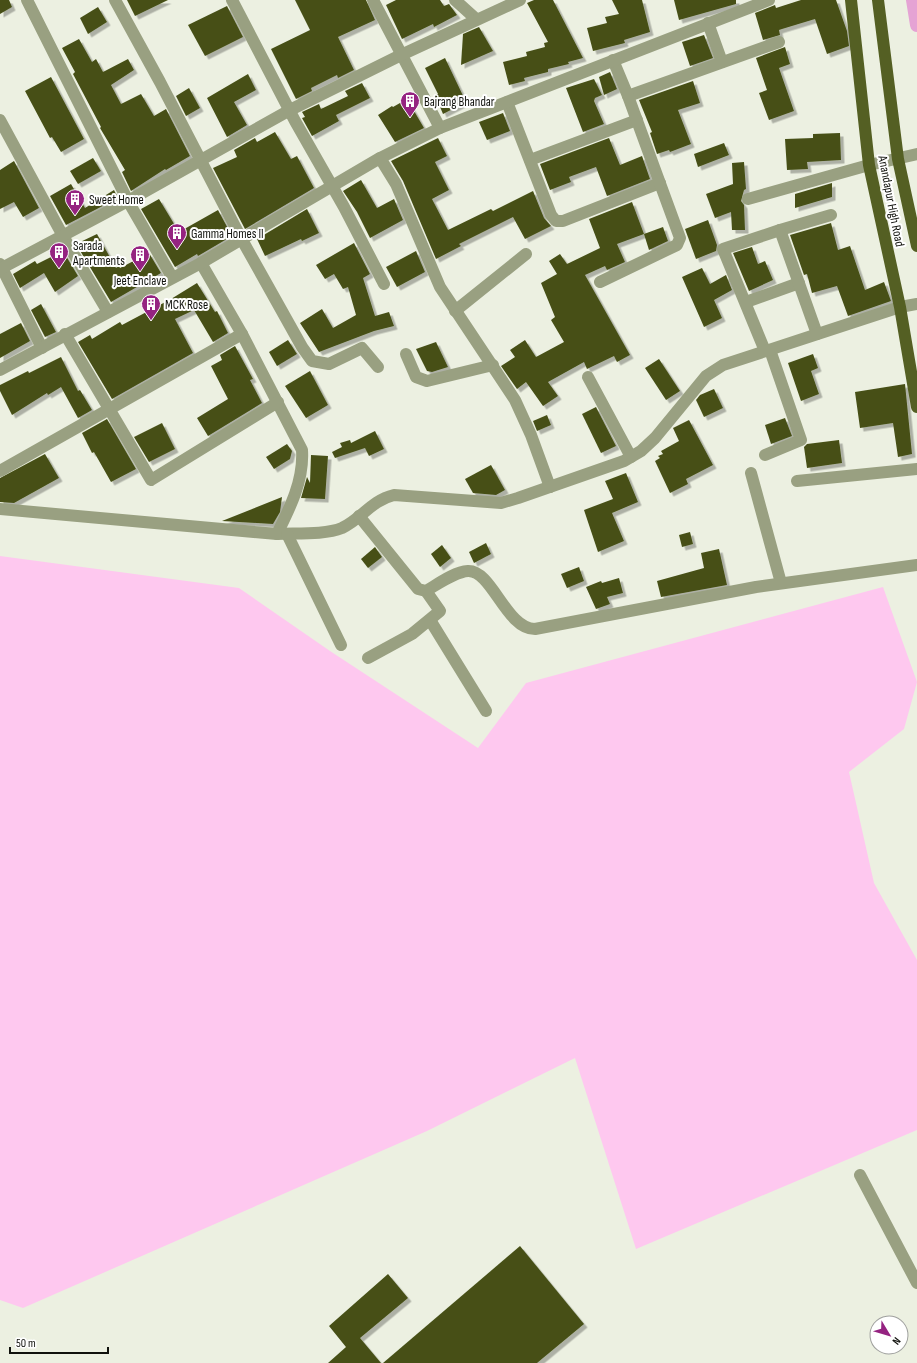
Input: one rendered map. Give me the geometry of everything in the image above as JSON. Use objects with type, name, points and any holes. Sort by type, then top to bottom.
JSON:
[{"type":"main road","name":"Anandapur High Road","points":[[851,0],[869,165],[900,307],[917,407]]},
{"type":"main road","name":"Anandapur High Road","points":[[878,0],[898,158],[917,246]]},
{"type":"street","points":[[26,0],[128,201],[172,278]]},
{"type":"street","points":[[115,0],[241,238],[302,347],[312,361],[329,364],[362,348],[378,367]]},
{"type":"street","points":[[232,0],[384,284]]},
{"type":"street","points":[[373,0],[400,56],[440,128]]},
{"type":"street","points":[[455,0],[476,19]]},
{"type":"street","points":[[42,348],[1,267],[128,201],[290,110],[476,19],[520,0]]},
{"type":"street","points":[[0,370],[201,262],[241,238],[332,188],[380,158],[440,128],[708,23],[751,3],[769,0]]},
{"type":"street","points":[[708,23],[722,62]]},
{"type":"street","points":[[628,96],[779,42]]},
{"type":"street","points":[[600,282],[677,245],[680,238],[628,96],[613,60]]},
{"type":"street","points":[[507,102],[551,215],[556,221],[563,221],[660,183]]},
{"type":"street","points":[[0,120],[63,236],[108,312]]},
{"type":"street","points":[[530,160],[637,120]]},
{"type":"street","points":[[748,199],[869,165],[917,154]]},
{"type":"street","points":[[380,158],[396,184],[440,287],[515,400],[531,435],[550,486]]},
{"type":"street","points":[[765,455],[801,440],[768,350],[723,249],[832,215]]},
{"type":"street","points":[[780,230],[817,334]]},
{"type":"street","points":[[455,311],[526,254]]},
{"type":"street","points":[[201,262],[242,334],[302,450],[303,463],[296,491],[282,534],[341,645]]},
{"type":"street","points":[[746,302],[799,283]]},
{"type":"street","points":[[0,509],[282,534],[321,532],[341,528],[381,498],[394,495],[501,503],[631,456],[641,451],[655,438],[706,376],[723,365],[900,307],[917,304]]},
{"type":"street","points":[[66,334],[151,480],[278,402]]},
{"type":"street","points":[[0,471],[242,334]]},
{"type":"street","points":[[406,354],[416,377],[427,381],[493,366]]},
{"type":"street","points":[[588,377],[631,456]]},
{"type":"street","points":[[797,481],[917,469]]},
{"type":"street","points":[[751,473],[781,583]]},
{"type":"street","points":[[359,516],[418,589],[426,591],[440,611],[412,634],[368,658]]},
{"type":"street","points":[[426,591],[451,577],[468,571],[480,574],[517,621],[528,629],[535,629],[781,583],[917,565]]},
{"type":"street","points":[[430,620],[486,711]]},
{"type":"street","points":[[860,1175],[917,1283]]},
{"type":"shaded area","points":[[0,556],[239,588],[330,651],[478,748],[526,683],[883,587],[917,682],[904,729],[849,772],[874,883],[917,960],[917,1130],[636,1249],[575,1058],[427,1131],[23,1308],[0,1300]]},
{"type":"building","points":[[0,0],[9,0],[12,7],[0,14]]},
{"type":"building","points":[[127,0],[168,0],[135,16]]},
{"type":"building","points":[[295,0],[366,0],[375,20],[338,37],[354,70],[338,78],[337,75],[311,88],[312,91],[296,99],[271,49],[310,30]]},
{"type":"building","points":[[396,0],[440,0],[444,6],[449,4],[457,15],[434,27],[433,24],[402,39],[386,5]]},
{"type":"building","points":[[534,0],[553,0],[583,58],[568,62],[569,64],[548,69],[548,72],[524,78],[525,81],[509,85],[503,62],[527,56],[526,52],[545,47],[544,43],[548,42],[527,3]]},
{"type":"building","points":[[612,0],[642,0],[650,32],[624,40],[625,43],[593,51],[587,28],[607,23],[605,17],[619,14]]},
{"type":"building","points":[[674,0],[736,0],[736,4],[679,20]]},
{"type":"building","points":[[801,0],[836,0],[847,31],[849,46],[827,54],[815,19],[779,30],[780,35],[763,40],[755,13],[775,5],[776,8]]},
{"type":"building","points":[[227,6],[243,37],[205,56],[188,25]]},
{"type":"building","points":[[98,7],[107,22],[88,34],[80,18]]},
{"type":"building","points":[[479,27],[493,51],[461,65],[463,34]]},
{"type":"building","points":[[704,35],[713,58],[690,66],[682,42]]},
{"type":"building","points":[[79,39],[92,62],[96,59],[103,72],[128,59],[134,70],[111,85],[121,104],[141,94],[154,116],[166,109],[190,156],[166,170],[165,169],[131,191],[122,172],[125,170],[100,128],[101,127],[73,74],[75,72],[62,48]]},
{"type":"building","points":[[785,47],[790,64],[779,68],[794,111],[769,120],[759,93],[767,90],[756,58]]},
{"type":"building","points":[[445,58],[466,102],[443,114],[435,95],[438,94],[425,68]]},
{"type":"building","points":[[610,72],[617,89],[604,95],[599,77]]},
{"type":"building","points":[[248,74],[256,90],[234,102],[247,125],[227,137],[207,98]]},
{"type":"building","points":[[51,77],[84,139],[61,152],[52,137],[50,138],[25,91]]},
{"type":"building","points":[[594,79],[602,95],[595,98],[594,101],[604,124],[583,132],[566,88]]},
{"type":"building","points":[[693,81],[700,103],[678,110],[691,144],[670,152],[669,150],[657,154],[650,133],[652,132],[639,100]]},
{"type":"building","points":[[362,83],[370,98],[336,115],[339,121],[312,136],[302,118],[305,117],[302,112],[319,104],[321,109],[348,96],[345,91]]},
{"type":"building","points":[[189,88],[200,108],[186,116],[176,96]]},
{"type":"building","points":[[407,99],[424,128],[395,142],[378,115]]},
{"type":"building","points":[[503,113],[510,131],[487,140],[479,122]]},
{"type":"building","points":[[275,132],[291,159],[297,156],[314,188],[245,229],[213,168],[237,157],[234,150],[255,138],[257,142]]},
{"type":"building","points":[[840,133],[841,160],[807,162],[808,169],[787,170],[785,139],[813,138],[813,134]]},
{"type":"building","points":[[438,138],[447,156],[435,162],[449,190],[432,199],[448,230],[491,209],[493,211],[533,191],[544,218],[551,226],[525,239],[513,217],[459,244],[461,246],[436,259],[403,181],[391,161]]},
{"type":"building","points":[[609,138],[620,165],[642,156],[650,179],[607,196],[596,167],[569,177],[571,182],[550,190],[540,164]]},
{"type":"building","points":[[724,143],[729,155],[698,167],[694,154]]},
{"type":"building","points":[[93,158],[101,171],[78,184],[70,171]]},
{"type":"building","points":[[14,161],[39,208],[23,217],[14,202],[0,209],[0,170]]},
{"type":"building","points":[[744,162],[746,189],[744,190],[741,201],[744,205],[745,230],[732,230],[731,212],[715,218],[706,194],[733,184],[732,163]]},
{"type":"building","points":[[361,180],[377,208],[394,199],[403,220],[370,238],[357,212],[343,191]]},
{"type":"building","points":[[832,183],[832,197],[795,208],[795,194]]},
{"type":"building","points":[[71,184],[85,208],[114,190],[118,198],[66,225],[50,196]]},
{"type":"building","points":[[159,199],[179,232],[218,210],[232,236],[198,256],[197,254],[175,267],[141,209]]},
{"type":"building","points":[[632,202],[644,234],[617,244],[625,262],[607,270],[605,266],[585,275],[630,355],[617,362],[614,356],[587,369],[584,362],[548,382],[558,396],[543,406],[526,382],[517,389],[501,366],[515,357],[510,350],[525,340],[536,357],[564,342],[551,320],[555,317],[541,283],[557,274],[549,261],[560,254],[567,264],[600,248],[589,219]]},
{"type":"building","points":[[307,209],[319,233],[302,241],[301,239],[265,256],[257,239]]},
{"type":"building","points":[[708,220],[717,245],[716,251],[696,259],[685,229]]},
{"type":"building","points":[[831,223],[838,250],[850,246],[865,290],[884,282],[891,301],[848,316],[837,286],[812,293],[807,274],[804,275],[790,235]]},
{"type":"building","points":[[663,227],[668,241],[649,250],[644,234]]},
{"type":"building","points":[[97,234],[116,268],[119,266],[120,268],[149,253],[161,273],[111,302],[76,244]]},
{"type":"building","points":[[354,243],[370,274],[363,278],[375,316],[389,312],[394,326],[374,331],[319,352],[300,323],[322,309],[333,328],[356,315],[348,287],[343,289],[334,274],[325,279],[316,265]]},
{"type":"building","points":[[752,247],[758,264],[765,261],[773,280],[749,291],[733,253]]},
{"type":"building","name":"Sarada Apartments","points":[[63,251],[78,276],[55,292],[44,273],[20,288],[13,274],[35,261],[37,264]]},
{"type":"building","points":[[416,251],[425,272],[397,287],[386,267]]},
{"type":"building","points":[[702,268],[710,284],[726,275],[732,290],[714,300],[722,318],[704,327],[682,277]]},
{"type":"building","points":[[197,283],[215,312],[217,311],[228,333],[213,342],[194,310],[175,319],[193,353],[112,399],[78,342],[90,335],[92,339],[120,322],[122,325],[171,299]]},
{"type":"building","points":[[41,304],[56,332],[45,337],[31,310]]},
{"type":"building","points":[[21,323],[30,341],[0,358],[0,334]]},
{"type":"building","points":[[288,340],[297,354],[277,366],[269,352]]},
{"type":"building","points":[[436,342],[448,367],[432,372],[427,371],[416,349]]},
{"type":"building","points":[[235,346],[253,379],[250,380],[262,403],[208,436],[197,418],[228,399],[211,366],[222,360],[220,355]]},
{"type":"building","points":[[813,354],[818,368],[811,371],[819,394],[801,401],[788,363]]},
{"type":"building","points":[[61,357],[78,391],[80,390],[92,410],[78,418],[61,387],[48,395],[47,393],[12,415],[0,391],[0,385]]},
{"type":"building","points":[[659,359],[680,391],[666,400],[645,368]]},
{"type":"building","points":[[310,371],[328,405],[306,418],[285,386]]},
{"type":"building","points":[[905,384],[912,454],[898,457],[893,423],[860,428],[855,392]]},
{"type":"building","points":[[714,389],[723,408],[704,417],[696,400],[700,395]]},
{"type":"building","points":[[596,407],[616,446],[601,453],[582,414]]},
{"type":"building","points":[[547,415],[551,425],[537,431],[533,421]]},
{"type":"building","points":[[785,418],[792,436],[771,444],[765,425]]},
{"type":"building","points":[[107,419],[136,469],[111,482],[94,452],[92,453],[82,433]]},
{"type":"building","points":[[689,420],[713,465],[686,479],[688,484],[670,493],[655,461],[660,458],[658,456],[663,454],[661,451],[679,441],[673,428]]},
{"type":"building","points":[[162,423],[175,449],[149,462],[134,437]]},
{"type":"building","points":[[375,431],[384,449],[369,456],[365,448],[335,458],[332,452],[342,447],[340,443],[350,440],[351,443]]},
{"type":"building","points":[[839,440],[842,463],[807,468],[804,447],[807,444]]},
{"type":"building","points":[[287,444],[292,451],[290,459],[274,469],[266,457]]},
{"type":"building","points":[[45,454],[59,478],[14,503],[0,502],[0,478]]},
{"type":"building","points":[[311,455],[328,456],[325,499],[301,498],[307,477],[310,483]]},
{"type":"building","points":[[491,465],[505,490],[496,495],[473,493],[465,479]]},
{"type":"building","points":[[626,473],[638,502],[612,513],[624,541],[598,552],[584,510],[613,499],[605,481]]},
{"type":"building","points":[[282,497],[280,512],[273,524],[222,521]]},
{"type":"building","points":[[690,532],[693,544],[682,547],[679,535]]},
{"type":"building","points":[[486,543],[491,554],[474,563],[469,552]]},
{"type":"building","points":[[442,545],[451,558],[440,567],[431,554]]},
{"type":"building","points":[[375,547],[382,557],[368,568],[361,559]]},
{"type":"building","points":[[719,549],[727,585],[661,597],[657,581],[704,568],[701,553]]},
{"type":"building","points":[[579,567],[584,581],[567,588],[561,574]]},
{"type":"building","points":[[619,578],[623,593],[607,597],[610,604],[596,609],[586,587],[601,581],[602,583]]},
{"type":"building","points":[[520,1246],[584,1324],[537,1363],[383,1363]]},
{"type":"building","points":[[388,1274],[408,1298],[360,1338],[381,1363],[328,1363],[346,1347],[329,1326]]},
{"type":"waterway","points":[[913,0],[917,25]]},
{"type":"place","name":"Bajrang Bhandar","points":[[410,118]]},
{"type":"place","name":"Sweet Home","points":[[75,216]]},
{"type":"place","name":"Gamma Homes II","points":[[177,250]]},
{"type":"place","name":"Sarada Apartments","points":[[59,269]]},
{"type":"place","name":"Jeet Enclave","points":[[140,272]]},
{"type":"place","name":"MCK Rose","points":[[151,321]]}]
